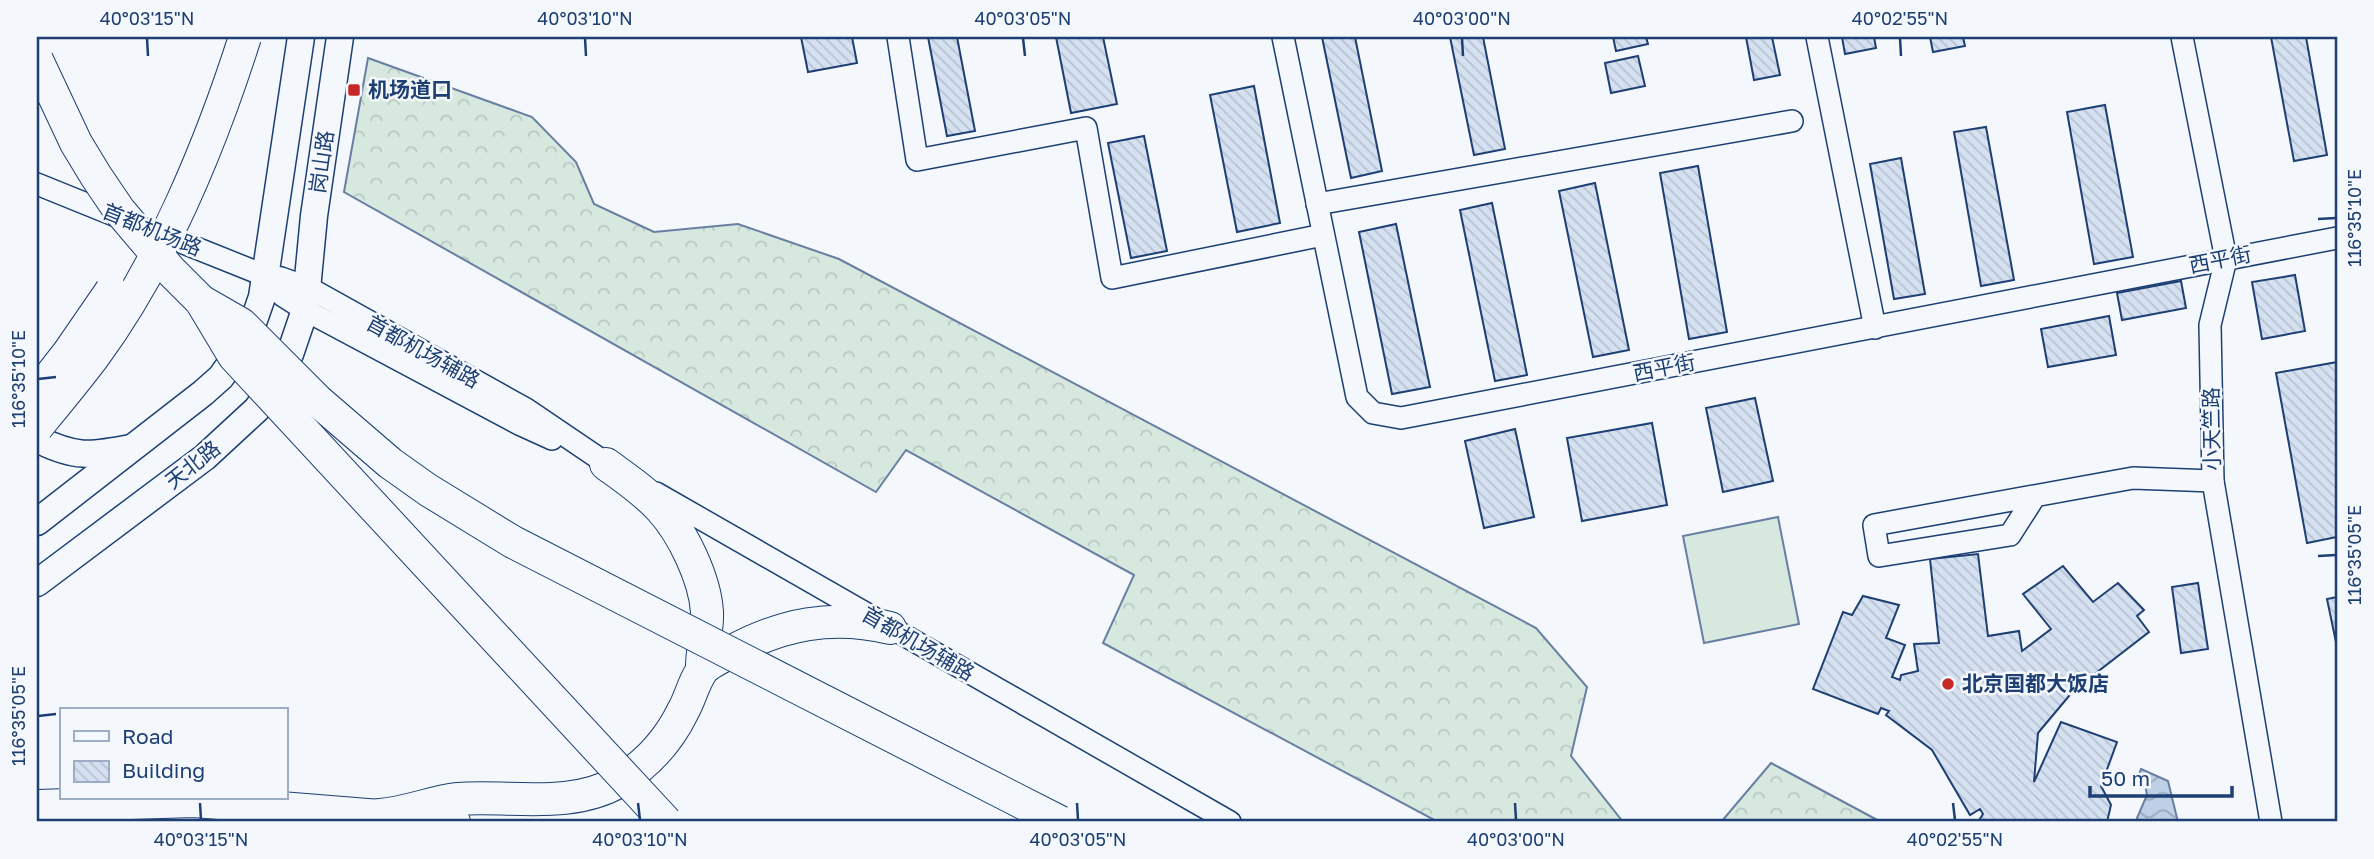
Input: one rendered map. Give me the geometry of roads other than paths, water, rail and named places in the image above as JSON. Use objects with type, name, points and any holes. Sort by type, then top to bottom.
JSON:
[{"type":"highway","points":[[37,393],[94,316],[142,234],[180,152],[222,37]]},
{"type":"highway","points":[[37,427],[95,354],[128,303],[163,240],[193,175],[245,37]]},
{"type":"highway","points":[[37,60],[76,143],[119,210],[170,270],[201,301],[246,371],[666,822]]},
{"type":"highway","points":[[201,301],[241,324],[353,432],[400,470],[455,507],[513,542],[1060,822]]},
{"type":"highway","points":[[380,815],[398,814],[456,799],[556,799],[598,790],[620,781],[654,754],[682,713],[702,670],[707,615],[695,563],[663,511],[606,464]]},
{"type":"highway","points":[[702,670],[765,634],[791,627],[848,621],[890,628]]},
{"type":"highway","points":[[37,806],[146,801],[194,802],[454,822]]},
{"type":"main road","name":"岗山路","points":[[266,276],[301,37]]},
{"type":"main road","name":"岗山路","points":[[307,299],[314,216],[340,37]]},
{"type":"main road","points":[[37,522],[221,377],[247,340],[256,319],[266,276]]},
{"type":"main road","name":"天北路","points":[[37,583],[205,457],[257,409],[290,354],[307,299]]},
{"type":"main road","points":[[37,439],[74,454],[102,454],[132,448]]},
{"type":"street","points":[[898,37],[917,160],[1086,128],[1112,278],[1323,234]]},
{"type":"street","name":"西平街","points":[[1283,37],[1357,397],[1373,413],[1401,418],[2337,237]]},
{"type":"street","points":[[1817,37],[1875,328]]},
{"type":"street","name":"小天竺路","points":[[2182,37],[2226,259],[2210,325],[2213,481],[2271,822]]},
{"type":"street","points":[[1317,204],[1791,121]]},
{"type":"street","name":"首都机场路","points":[[37,184],[266,276],[284,296],[307,299]]},
{"type":"street","name":"首都机场辅路","points":[[307,299],[519,424],[606,464],[1230,822]]},
{"type":"street","points":[[2035,496],[2010,535],[1879,556],[1874,525],[2133,478],[2213,481]]},
{"type":"water","points":[[2141,769],[2168,781],[2178,822],[2139,822],[2137,818],[2147,795],[2145,784],[2137,779]]},
{"type":"place","name":"机场道口","points":[[354,90]]},
{"type":"place","name":"北京国都大饭店","points":[[1948,684]]}]
